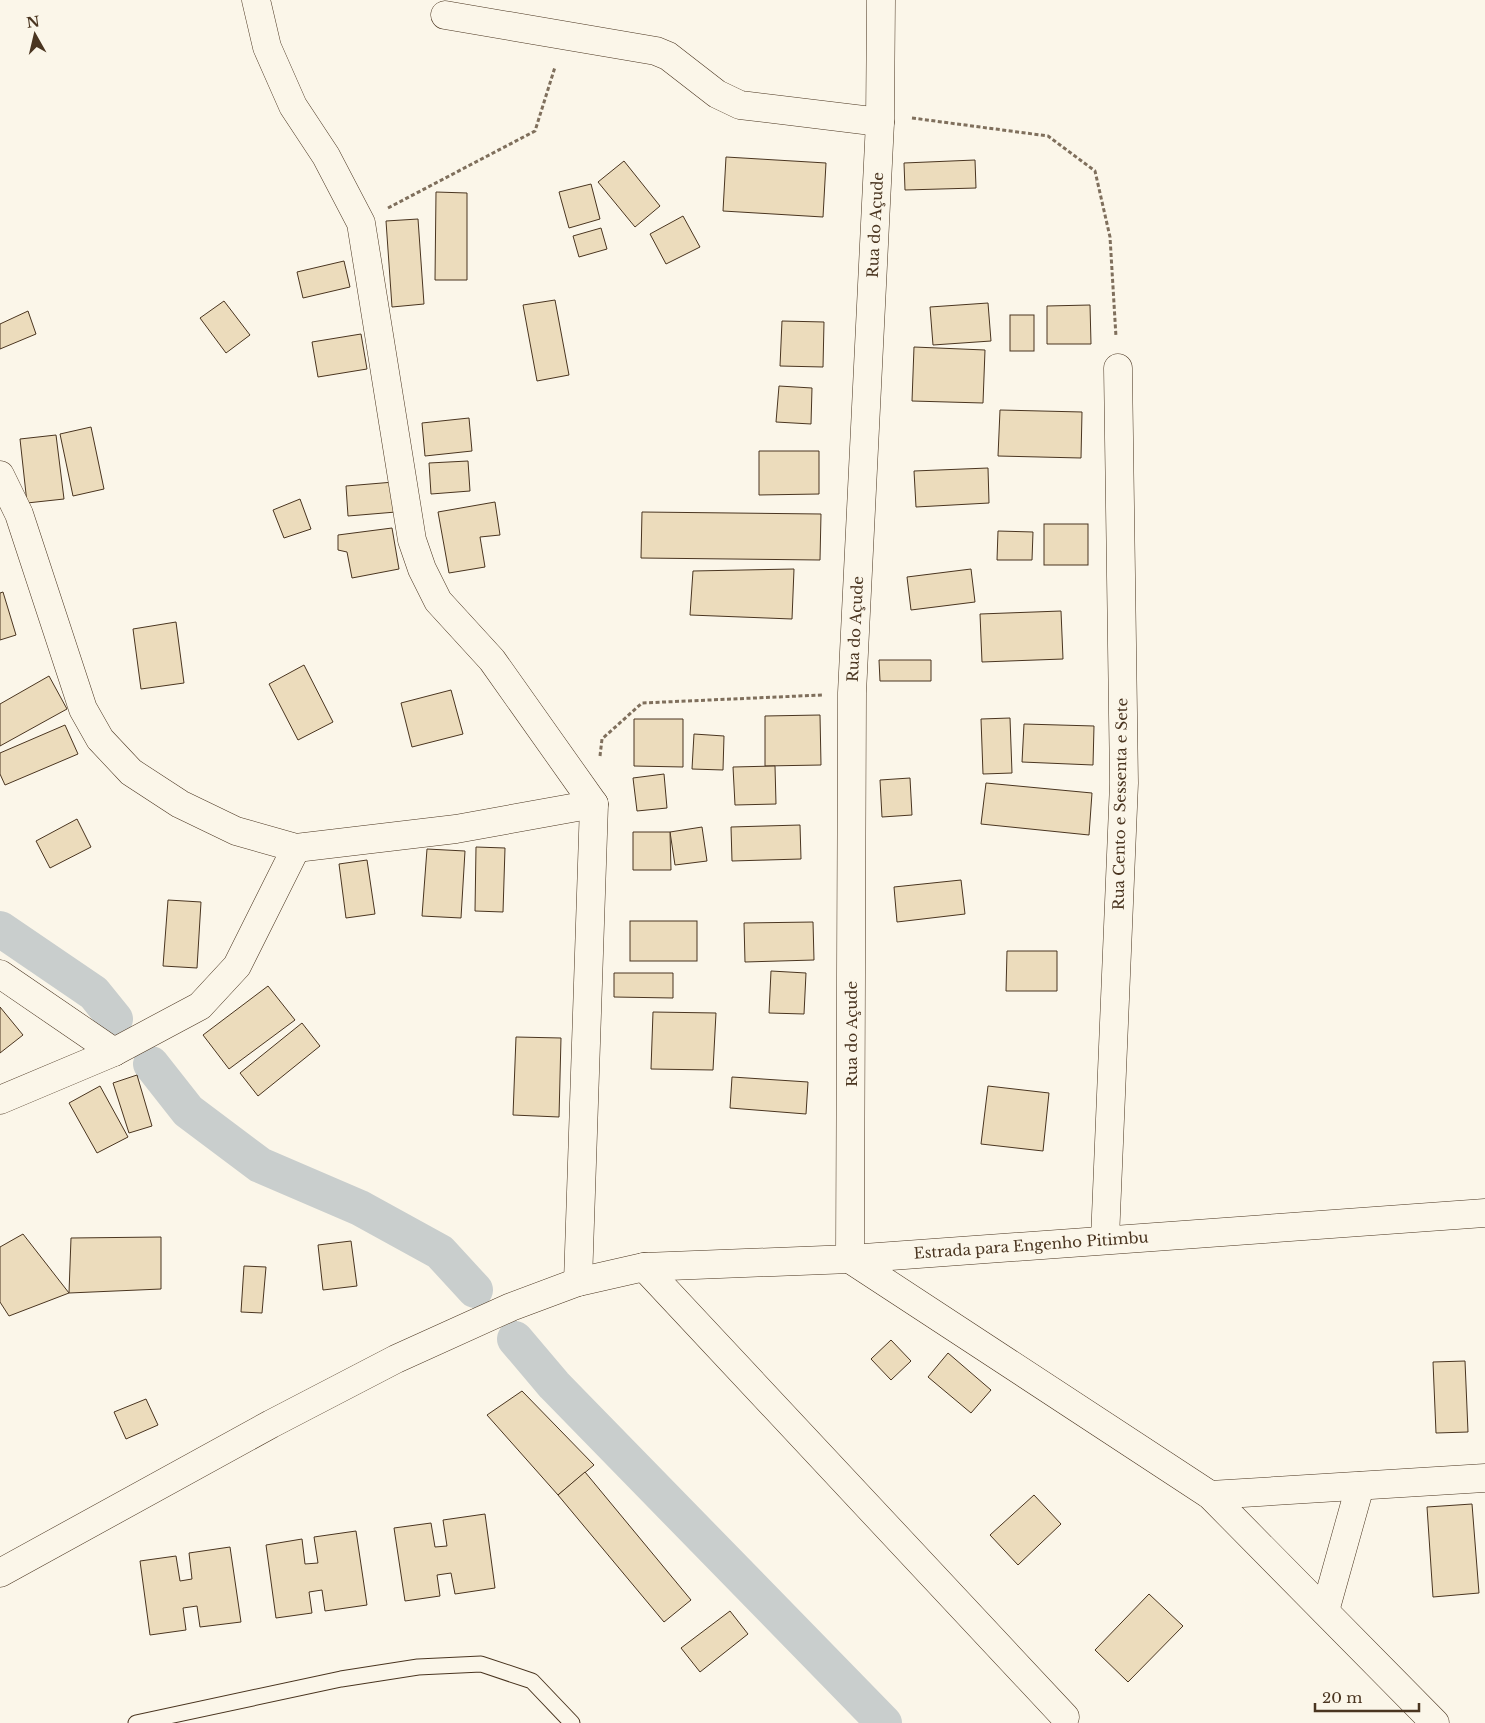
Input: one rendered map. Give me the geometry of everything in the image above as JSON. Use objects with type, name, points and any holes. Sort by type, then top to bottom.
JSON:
[{"type":"street","points":[[256,0],[267,47],[293,106],[326,156],[361,223],[412,540],[422,569],[438,601],[492,660],[594,804],[578,1282]]},
{"type":"street","name":"Rua do Açude","points":[[850,1259],[852,693],[880,118],[880,0]]},
{"type":"street","points":[[445,15],[656,51],[668,56],[717,94],[740,106],[880,118]]},
{"type":"street","name":"Rua Cento e Sessenta e Sete","points":[[1105,1240],[1124,783],[1118,368]]},
{"type":"street","points":[[0,474],[19,514],[83,709],[100,739],[131,772],[180,804],[236,831],[296,848],[456,829],[594,804]]},
{"type":"street","points":[[0,1100],[114,1052],[200,1006],[222,985],[237,966],[296,848]]},
{"type":"street","points":[[0,974],[114,1052]]},
{"type":"street","name":"Estrada para Engenho Pitimbu","points":[[0,1573],[271,1424],[396,1359],[511,1307],[578,1282],[644,1267],[850,1259],[1485,1213]]},
{"type":"street","points":[[850,1259],[1210,1495],[1436,1723]]},
{"type":"street","points":[[644,1267],[1065,1717]]},
{"type":"street","points":[[1210,1495],[1485,1478]]},
{"type":"street","points":[[1325,1611],[1360,1486]]},
{"type":"lane","points":[[136,1723],[341,1680],[418,1668],[481,1664],[532,1681],[572,1723]]},
{"type":"path","points":[[361,223],[535,131],[564,35]]},
{"type":"path","points":[[880,118],[1048,136],[1095,171],[1110,237],[1118,368]]},
{"type":"path","points":[[594,804],[602,739],[642,703],[852,693]]},
{"type":"building","points":[[726,157],[826,163],[823,217],[723,211]]},
{"type":"building","points":[[975,160],[976,188],[905,190],[904,163]]},
{"type":"building","points":[[624,161],[660,206],[635,227],[598,182]]},
{"type":"building","points":[[591,184],[600,219],[569,228],[559,192]]},
{"type":"building","points":[[436,192],[467,193],[467,280],[435,280]]},
{"type":"building","points":[[683,216],[700,247],[666,264],[650,234]]},
{"type":"building","points":[[418,219],[424,304],[392,307],[386,221]]},
{"type":"building","points":[[601,228],[607,249],[579,257],[573,236]]},
{"type":"building","points":[[344,261],[350,287],[303,298],[297,272]]},
{"type":"building","points":[[555,300],[569,375],[537,381],[523,305]]},
{"type":"building","points":[[224,301],[250,335],[226,353],[200,318]]},
{"type":"building","points":[[988,303],[991,341],[933,345],[930,307]]},
{"type":"building","points":[[1090,305],[1091,344],[1047,344],[1047,306]]},
{"type":"building","points":[[28,311],[36,334],[0,349],[0,324]]},
{"type":"building","points":[[1010,315],[1034,315],[1034,351],[1010,351]]},
{"type":"building","points":[[782,321],[824,322],[823,367],[780,366]]},
{"type":"building","points":[[361,334],[367,369],[318,377],[312,342]]},
{"type":"building","points":[[914,347],[985,350],[983,403],[912,401]]},
{"type":"building","points":[[779,386],[812,388],[811,424],[776,422]]},
{"type":"building","points":[[1000,410],[1082,412],[1081,458],[998,456]]},
{"type":"building","points":[[469,418],[472,451],[425,456],[422,423]]},
{"type":"building","points":[[91,427],[104,489],[73,496],[60,434]]},
{"type":"building","points":[[56,435],[64,499],[27,503],[20,439]]},
{"type":"building","points":[[759,451],[819,451],[819,494],[759,495]]},
{"type":"building","points":[[468,461],[470,491],[431,494],[429,463]]},
{"type":"building","points":[[988,468],[989,503],[916,507],[914,471]]},
{"type":"building","points":[[394,482],[396,512],[348,516],[346,486]]},
{"type":"building","points":[[300,499],[311,529],[284,538],[273,510]]},
{"type":"building","points":[[495,502],[500,535],[480,537],[485,567],[449,573],[438,512]]},
{"type":"building","points":[[642,512],[821,514],[820,560],[641,558]]},
{"type":"building","points":[[1044,524],[1088,524],[1088,565],[1044,565]]},
{"type":"building","points":[[392,528],[399,569],[352,578],[347,552],[338,550],[338,535]]},
{"type":"building","points":[[998,531],[1033,532],[1032,560],[997,560]]},
{"type":"building","points":[[794,569],[792,619],[690,615],[693,571]]},
{"type":"building","points":[[971,569],[975,602],[911,610],[907,577]]},
{"type":"building","points":[[3,592],[16,635],[0,640],[0,593]]},
{"type":"building","points":[[1061,611],[1063,659],[982,662],[980,614]]},
{"type":"building","points":[[176,622],[184,683],[141,689],[133,629]]},
{"type":"building","points":[[879,660],[931,660],[931,681],[880,681]]},
{"type":"building","points":[[304,665],[333,722],[298,740],[269,684]]},
{"type":"building","points":[[49,676],[67,709],[0,746],[0,704]]},
{"type":"building","points":[[451,690],[463,734],[412,747],[401,703]]},
{"type":"building","points":[[820,715],[821,765],[765,766],[765,716]]},
{"type":"building","points":[[1010,718],[1012,773],[983,774],[981,719]]},
{"type":"building","points":[[634,719],[683,719],[683,767],[634,766]]},
{"type":"building","points":[[1024,724],[1094,726],[1093,765],[1022,762]]},
{"type":"building","points":[[65,725],[78,754],[5,785],[0,774],[0,753]]},
{"type":"building","points":[[694,734],[724,736],[723,770],[692,769]]},
{"type":"building","points":[[775,766],[776,804],[735,805],[733,767]]},
{"type":"building","points":[[664,774],[667,808],[637,811],[633,778]]},
{"type":"building","points":[[910,778],[912,815],[882,817],[880,780]]},
{"type":"building","points":[[986,783],[1092,793],[1089,835],[981,824]]},
{"type":"building","points":[[77,819],[91,847],[50,868],[36,841]]},
{"type":"building","points":[[800,825],[801,859],[732,861],[731,827]]},
{"type":"building","points":[[702,827],[707,861],[675,865],[670,832]]},
{"type":"building","points":[[633,832],[670,832],[671,870],[633,870]]},
{"type":"building","points":[[476,847],[505,848],[503,912],[475,911]]},
{"type":"building","points":[[427,849],[465,851],[461,918],[422,916]]},
{"type":"building","points":[[367,860],[375,914],[346,918],[339,864]]},
{"type":"building","points":[[961,880],[965,914],[897,922],[894,887]]},
{"type":"building","points":[[168,900],[201,902],[197,968],[163,966]]},
{"type":"building","points":[[630,921],[697,921],[697,961],[630,961]]},
{"type":"building","points":[[813,922],[814,960],[745,962],[744,923]]},
{"type":"building","points":[[1007,951],[1057,951],[1057,991],[1006,991]]},
{"type":"building","points":[[771,971],[806,973],[804,1014],[769,1013]]},
{"type":"building","points":[[614,973],[673,973],[673,998],[614,997]]},
{"type":"building","points":[[268,986],[295,1020],[229,1069],[203,1035]]},
{"type":"building","points":[[0,1007],[23,1035],[0,1053]]},
{"type":"building","points":[[653,1012],[716,1013],[713,1070],[651,1069]]},
{"type":"building","points":[[302,1023],[320,1046],[258,1096],[240,1073]]},
{"type":"building","points":[[516,1037],[561,1038],[559,1117],[513,1115]]},
{"type":"building","points":[[137,1075],[152,1126],[129,1133],[113,1083]]},
{"type":"building","points":[[732,1077],[808,1082],[806,1114],[730,1108]]},
{"type":"building","points":[[100,1086],[128,1137],[97,1153],[69,1103]]},
{"type":"building","points":[[988,1086],[1049,1093],[1043,1151],[981,1144]]},
{"type":"building","points":[[23,1234],[69,1293],[9,1316],[0,1302],[0,1247]]},
{"type":"building","points":[[161,1237],[161,1289],[69,1293],[71,1238]]},
{"type":"building","points":[[351,1241],[357,1286],[323,1290],[318,1245]]},
{"type":"building","points":[[244,1266],[266,1267],[262,1313],[241,1312]]},
{"type":"building","points":[[891,1340],[911,1361],[891,1380],[871,1359]]},
{"type":"building","points":[[948,1353],[991,1390],[971,1413],[928,1377]]},
{"type":"building","points":[[1465,1361],[1468,1432],[1436,1433],[1433,1362]]},
{"type":"building","points":[[522,1391],[594,1465],[558,1495],[487,1415]]},
{"type":"building","points":[[146,1399],[158,1425],[126,1439],[114,1412]]},
{"type":"building","points":[[585,1472],[691,1600],[664,1622],[558,1495]]},
{"type":"building","points":[[1034,1495],[1061,1524],[1018,1565],[990,1535]]},
{"type":"building","points":[[1472,1504],[1479,1593],[1433,1597],[1427,1507]]},
{"type":"building","points":[[485,1514],[495,1588],[455,1594],[451,1573],[437,1575],[440,1596],[405,1601],[394,1528],[431,1523],[435,1547],[447,1546],[443,1520]]},
{"type":"building","points":[[356,1531],[367,1605],[325,1611],[322,1590],[309,1592],[312,1613],[276,1618],[266,1545],[302,1539],[305,1564],[318,1563],[314,1537]]},
{"type":"building","points":[[230,1547],[241,1622],[200,1627],[197,1606],[183,1608],[186,1630],[150,1635],[140,1561],[176,1556],[180,1581],[192,1579],[189,1553]]},
{"type":"building","points":[[1149,1594],[1183,1626],[1128,1682],[1095,1650]]},
{"type":"building","points":[[730,1611],[748,1634],[700,1672],[681,1648]]},
{"type":"waterway","points":[[0,929],[94,993],[115,1019]]},
{"type":"waterway","points":[[151,1064],[188,1111],[260,1165],[360,1208],[440,1252],[475,1290]]},
{"type":"waterway","points":[[515,1339],[554,1385],[884,1723]]}]
